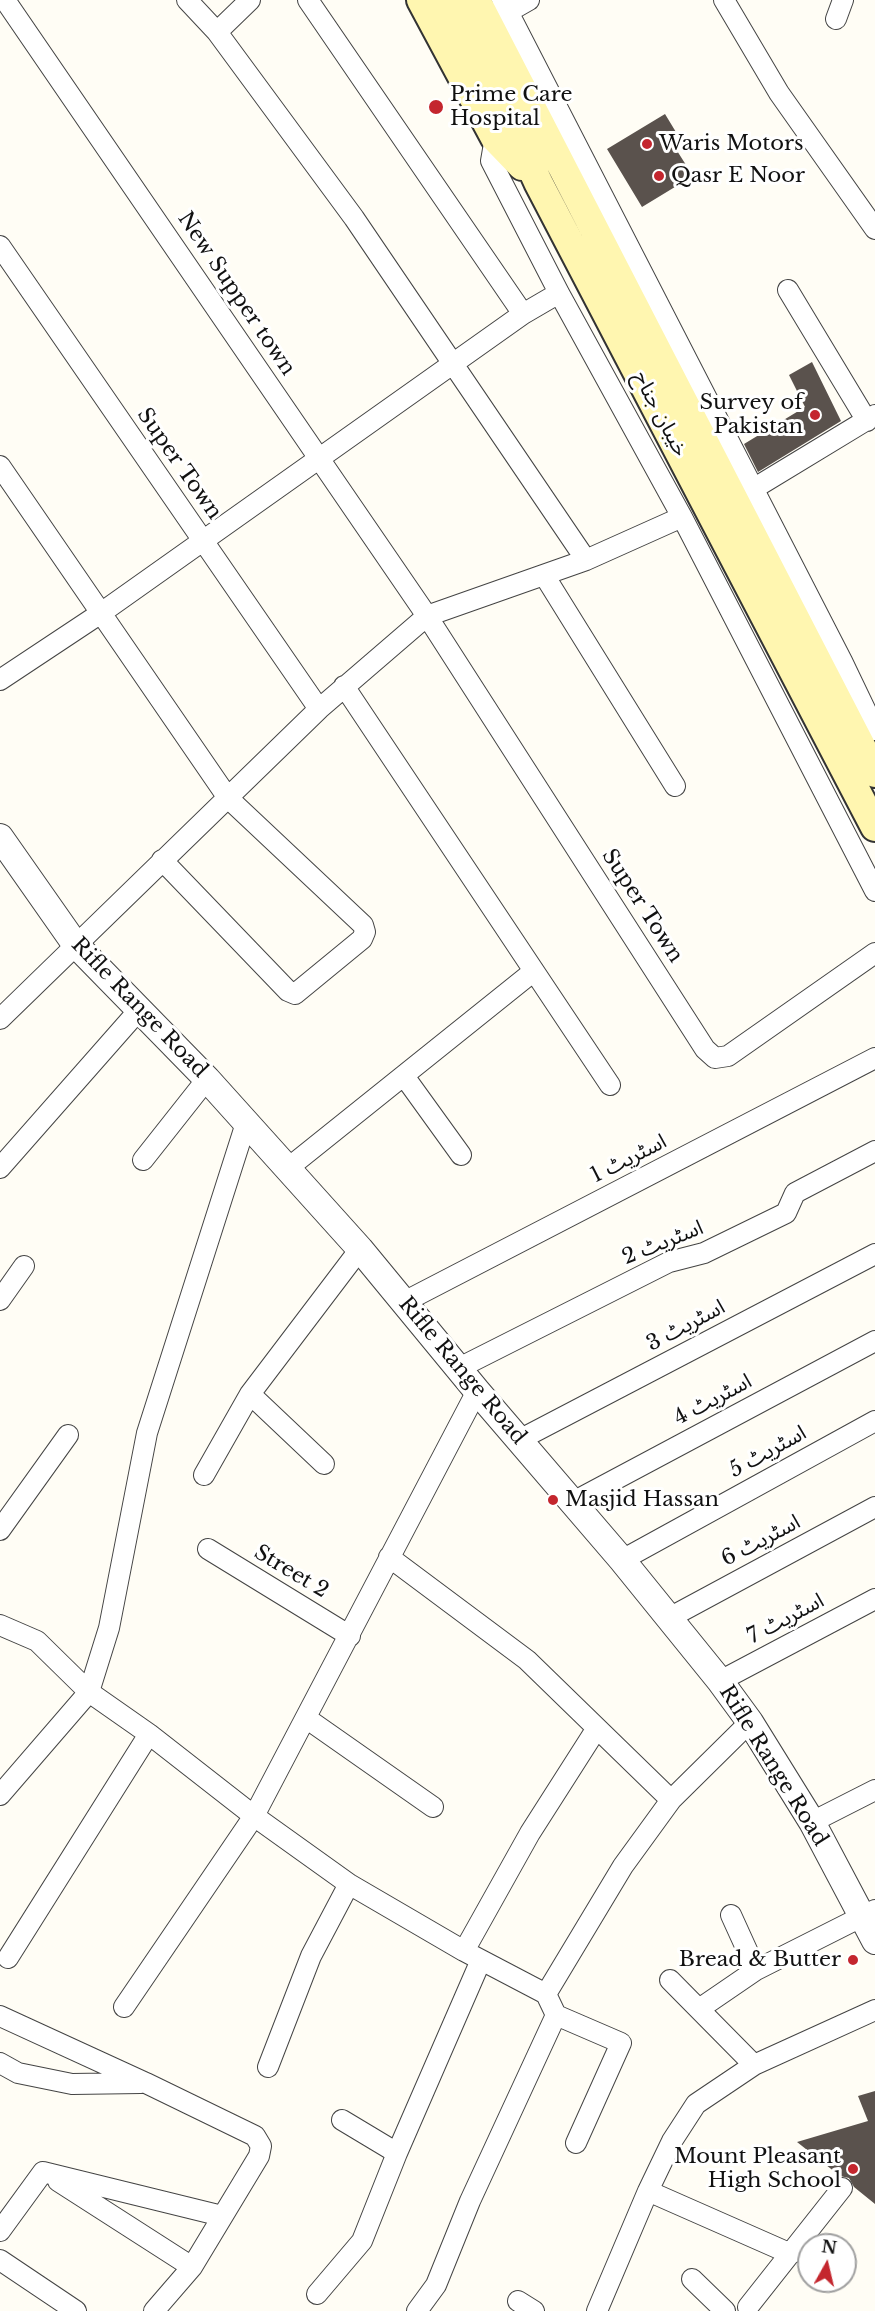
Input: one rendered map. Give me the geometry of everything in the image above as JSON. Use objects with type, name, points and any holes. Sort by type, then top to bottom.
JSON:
[{"type":"main road","points":[[421,0],[502,127]]},
{"type":"main road","points":[[447,0],[502,127]]},
{"type":"main road","name":"خیبان جناح","points":[[476,0],[875,773]]},
{"type":"main road","name":"خیبان جناح","points":[[502,127],[538,182],[875,827]]},
{"type":"street","name":"New Supper town","points":[[6,0],[427,616]]},
{"type":"street","points":[[187,0],[217,32],[354,218],[586,560]]},
{"type":"street","points":[[217,32],[250,0]]},
{"type":"street","points":[[308,0],[523,314]]},
{"type":"street","points":[[529,0],[505,6],[875,729]]},
{"type":"street","points":[[724,0],[780,93],[875,229]]},
{"type":"street","points":[[836,19],[843,0]]},
{"type":"street","points":[[502,127],[491,161],[559,293],[681,517],[875,891]]},
{"type":"street","name":"Super Town","points":[[0,246],[319,709]]},
{"type":"street","points":[[753,489],[871,418],[788,290]]},
{"type":"street","points":[[0,680],[101,614],[204,542],[523,314],[559,293]]},
{"type":"street","points":[[0,466],[228,798],[363,924],[365,932],[362,939],[295,994],[288,991],[162,860]]},
{"type":"street","points":[[0,1019],[319,709],[427,616],[586,560],[681,517]]},
{"type":"street","points":[[544,575],[675,786]]},
{"type":"street","name":"Super Town","points":[[427,616],[705,1049],[715,1058],[728,1056],[875,953]]},
{"type":"street","points":[[344,686],[610,1085]]},
{"type":"street","name":"Rifle Range Road","points":[[4,852],[75,944],[207,1079],[360,1249],[477,1391],[622,1560],[720,1681],[750,1722],[869,1913],[875,1941]]},
{"type":"street","points":[[287,1169],[534,971]]},
{"type":"street","points":[[0,1168],[139,1011]]},
{"type":"street","name":"اسٹریٹ 1","points":[[404,1302],[875,1058]]},
{"type":"street","points":[[404,1076],[461,1155]]},
{"type":"street","points":[[143,1160],[207,1079]]},
{"type":"street","points":[[0,1795],[89,1692],[109,1628],[147,1433],[246,1123]]},
{"type":"street","name":"اسٹریٹ 2","points":[[459,1368],[669,1262],[704,1253],[786,1213],[795,1193],[875,1150]]},
{"type":"street","points":[[204,1475],[250,1394],[360,1249]]},
{"type":"street","name":"اسٹریٹ 3","points":[[519,1440],[875,1254]]},
{"type":"street","points":[[0,1300],[24,1266]]},
{"type":"street","name":"اسٹریٹ 4","points":[[573,1502],[875,1341]]},
{"type":"street","points":[[124,2007],[254,1816],[477,1391]]},
{"type":"street","points":[[250,1394],[324,1464]]},
{"type":"street","name":"اسٹریٹ 5","points":[[622,1560],[875,1421]]},
{"type":"street","points":[[0,1530],[68,1435]]},
{"type":"street","name":"اسٹریٹ 6","points":[[669,1618],[875,1507]]},
{"type":"street","name":"Street 2","points":[[208,1549],[350,1636]]},
{"type":"street","points":[[390,1557],[527,1660],[671,1800]]},
{"type":"street","name":"اسٹریٹ 7","points":[[720,1681],[875,1599]]},
{"type":"street","points":[[0,1625],[37,1641],[89,1692],[149,1734],[254,1816],[349,1884],[481,1960],[546,1994],[556,2014],[621,2043],[576,2143]]},
{"type":"street","points":[[306,1718],[433,1807]]},
{"type":"street","points":[[546,1994],[623,1866],[671,1800],[750,1722]]},
{"type":"street","points":[[464,1950],[530,1833],[597,1728]]},
{"type":"street","points":[[8,1958],[149,1734]]},
{"type":"street","points":[[812,1822],[875,1790]]},
{"type":"street","points":[[268,2067],[311,1956],[349,1884]]},
{"type":"street","points":[[699,2009],[756,1970],[869,1913]]},
{"type":"street","points":[[731,1915],[756,1970]]},
{"type":"street","points":[[316,2294],[362,2241],[396,2153],[481,1960]]},
{"type":"street","points":[[670,1980],[754,2065]]},
{"type":"street","points":[[597,2311],[648,2191],[672,2141],[696,2104],[754,2065],[875,2010]]},
{"type":"street","points":[[417,2311],[436,2285],[470,2201],[556,2014]]},
{"type":"street","points":[[0,2016],[255,2136],[261,2146],[259,2156],[192,2267],[154,2311]]},
{"type":"street","points":[[0,2063],[18,2073],[72,2084],[146,2083]]},
{"type":"street","points":[[342,2120],[396,2153]]},
{"type":"street","points":[[43,2172],[222,2216]]},
{"type":"street","points":[[0,2231],[43,2172]]},
{"type":"street","points":[[43,2172],[192,2267]]},
{"type":"street","points":[[748,2307],[842,2188]]},
{"type":"street","points":[[648,2191],[791,2254]]},
{"type":"street","points":[[0,2260],[76,2311]]},
{"type":"street","points":[[692,2279],[725,2311]]},
{"type":"building","points":[[665,114],[682,142],[674,146],[693,176],[642,207],[607,149]]},
{"type":"building","name":"Survey of Pakistan","points":[[812,362],[841,421],[758,472],[744,444],[805,407],[789,375]]},
{"type":"building","name":"Mount Pleasant High School","points":[[875,2091],[875,2204],[854,2187],[849,2178],[840,2176],[797,2142],[868,2121],[858,2096]]},
{"type":"place","name":"Prime Care Hospital","points":[[436,107]]},
{"type":"place","name":"Waris Motors","points":[[647,144]]},
{"type":"place","name":"Qasr E Noor","points":[[659,176]]},
{"type":"place","name":"Survey of Pakistan","points":[[815,415]]},
{"type":"place","name":"Masjid Hassan","points":[[553,1500]]},
{"type":"place","name":"Bread & Butter","points":[[853,1960]]},
{"type":"place","name":"Mount Pleasant High School","points":[[853,2169]]}]
